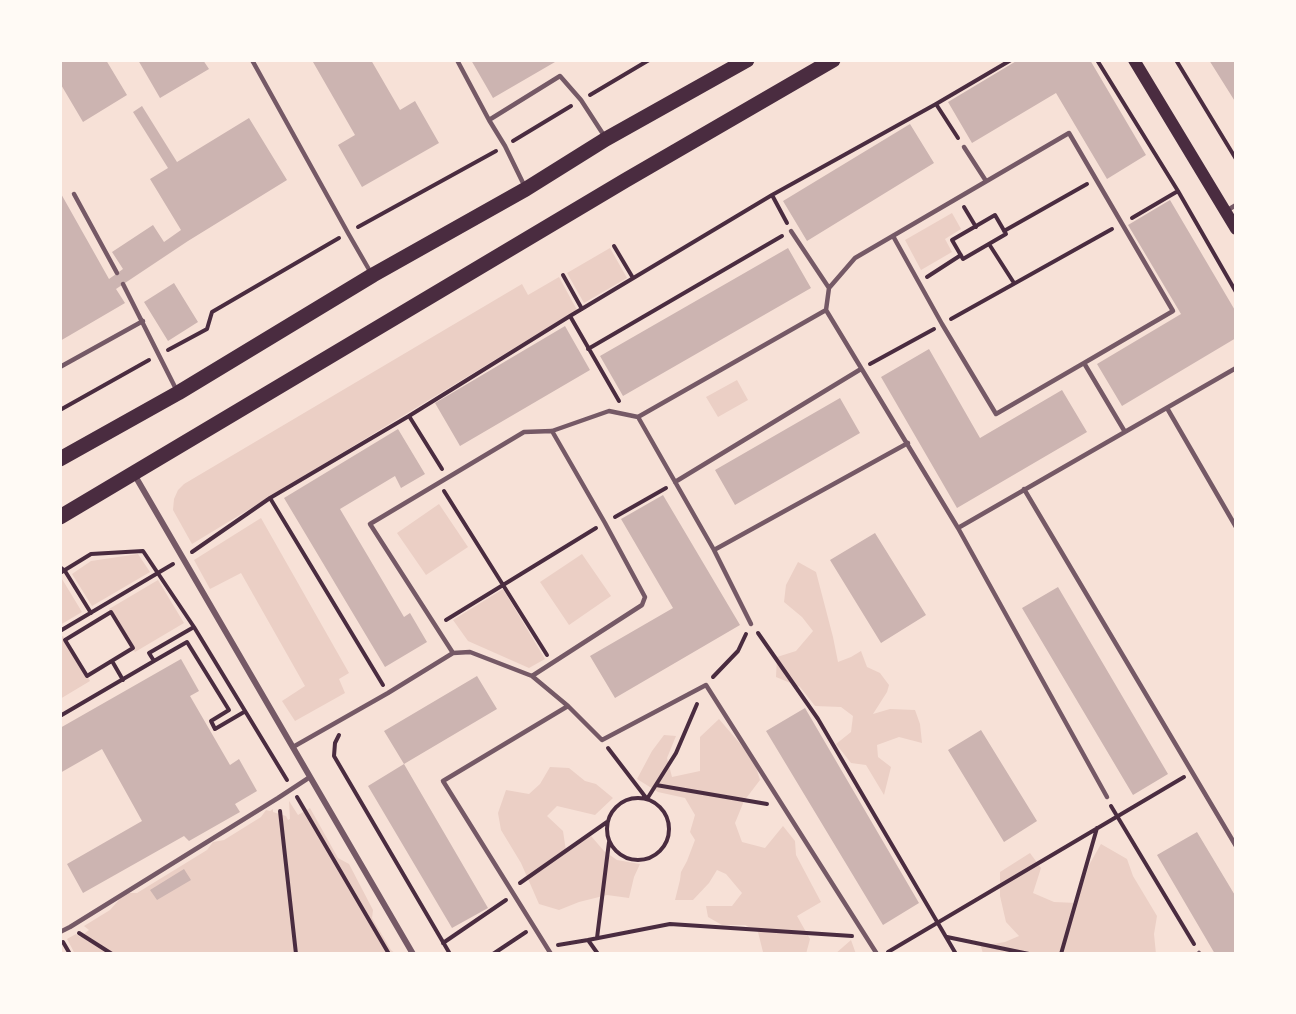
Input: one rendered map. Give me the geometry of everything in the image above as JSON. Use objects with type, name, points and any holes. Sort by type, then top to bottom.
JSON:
[{"type":"main road","points":[[60,517],[626,180],[833,60]]},
{"type":"main road","points":[[1134,60],[1231,208],[1236,229]]},
{"type":"main road","points":[[60,459],[178,393],[373,275],[526,189],[606,139],[739,62]]},
{"type":"street","points":[[134,473],[413,954]]},
{"type":"lane","points":[[252,60],[373,275]]},
{"type":"lane","points":[[457,60],[526,189]]},
{"type":"lane","points":[[489,120],[560,76],[581,100],[606,139]]},
{"type":"lane","points":[[893,236],[996,414],[1173,311],[1069,133],[855,258],[830,288],[826,310],[958,528],[1107,797]]},
{"type":"lane","points":[[964,147],[986,181]]},
{"type":"lane","points":[[74,194],[117,273]]},
{"type":"lane","points":[[791,231],[830,288]]},
{"type":"lane","points":[[123,284],[178,393]]},
{"type":"lane","points":[[453,653],[370,524],[524,432],[552,431],[609,411],[638,417],[826,310]]},
{"type":"lane","points":[[60,367],[143,321]]},
{"type":"lane","points":[[1084,363],[1125,432]]},
{"type":"lane","points":[[958,528],[1236,368]]},
{"type":"lane","points":[[675,482],[861,369]]},
{"type":"lane","points":[[1167,408],[1236,527]]},
{"type":"lane","points":[[638,417],[714,550],[751,624]]},
{"type":"lane","points":[[532,676],[642,605],[645,597],[552,431]]},
{"type":"lane","points":[[714,550],[908,443]]},
{"type":"lane","points":[[1024,489],[1236,846]]},
{"type":"lane","points":[[293,747],[453,653],[470,652],[532,676],[568,706],[602,740],[706,685],[877,954]]},
{"type":"lane","points":[[551,954],[443,781],[568,706]]},
{"type":"lane","points":[[60,932],[310,777]]},
{"type":"path","points":[[60,631],[182,558],[270,498],[409,416],[633,278],[772,195],[1011,60]]},
{"type":"path","points":[[1097,60],[1178,191],[1236,292]]},
{"type":"path","points":[[1176,60],[1236,159]]},
{"type":"path","points":[[936,104],[964,147]]},
{"type":"path","points":[[1004,231],[1096,179]]},
{"type":"path","points":[[861,369],[1178,191]]},
{"type":"path","points":[[588,349],[791,231],[772,195]]},
{"type":"path","points":[[958,198],[976,227]]},
{"type":"path","points":[[994,215],[1006,234],[963,259],[952,240],[976,227],[994,215]]},
{"type":"path","points":[[989,244],[1014,283]]},
{"type":"path","points":[[614,246],[633,278]]},
{"type":"path","points":[[919,282],[961,255]]},
{"type":"path","points":[[563,275],[582,309]]},
{"type":"path","points":[[570,316],[627,416]]},
{"type":"path","points":[[409,416],[448,477]]},
{"type":"path","points":[[435,627],[675,482]]},
{"type":"path","points":[[439,483],[552,664]]},
{"type":"path","points":[[270,498],[388,693]]},
{"type":"path","points":[[91,613],[62,570],[91,554],[143,550],[194,627],[389,954]]},
{"type":"path","points":[[111,612],[133,648],[112,661],[87,676],[65,640],[111,612]]},
{"type":"path","points":[[83,618],[89,626]]},
{"type":"path","points":[[647,799],[676,753],[706,685],[738,651],[751,624],[818,719],[956,954]]},
{"type":"path","points":[[154,661],[149,653],[194,627]]},
{"type":"path","points":[[60,716],[187,642],[229,710],[211,721],[215,729],[245,712]]},
{"type":"path","points":[[112,661],[123,680]]},
{"type":"path","points":[[340,732],[334,743],[334,756],[450,954]]},
{"type":"path","points":[[602,740],[647,799]]},
{"type":"path","points":[[884,954],[1192,772]]},
{"type":"path","points":[[656,785],[784,807]]},
{"type":"path","points":[[278,798],[296,954]]},
{"type":"path","points":[[597,938],[609,842],[608,822],[612,813],[618,805],[627,800],[647,799],[657,804],[669,821],[670,832],[667,842],[652,858],[642,861],[623,857],[609,842]]},
{"type":"path","points":[[1117,817],[1199,953]]},
{"type":"path","points":[[511,889],[608,822]]},
{"type":"path","points":[[1061,954],[1097,828]]},
{"type":"path","points":[[443,943],[514,895]]},
{"type":"path","points":[[546,946],[670,924],[867,937]]},
{"type":"path","points":[[493,954],[534,926]]},
{"type":"path","points":[[70,927],[111,954]]},
{"type":"path","points":[[60,937],[70,954]]},
{"type":"path","points":[[946,937],[1029,954]]},
{"type":"path","points":[[588,940],[598,954]]},
{"type":"shaded area","points":[[952,213],[961,229],[945,239],[952,252],[921,270],[905,240]]},
{"type":"shaded area","points":[[610,248],[627,278],[584,303],[567,273]]},
{"type":"shaded area","points":[[559,277],[577,310],[192,544],[173,510],[174,499],[184,484],[522,284],[528,295]]},
{"type":"shaded area","points":[[737,380],[748,400],[718,417],[706,397]]},
{"type":"shaded area","points":[[439,504],[468,547],[426,575],[397,533]]},
{"type":"shaded area","points":[[261,518],[349,673],[339,679],[345,693],[295,721],[282,701],[305,686],[241,573],[210,589],[194,560]]},
{"type":"shaded area","points":[[138,554],[150,572],[92,606],[72,574],[91,561]]},
{"type":"shaded area","points":[[582,554],[611,596],[569,625],[540,582]]},
{"type":"shaded area","points":[[798,562],[816,572],[838,662],[861,651],[867,667],[880,673],[889,685],[873,714],[890,709],[915,710],[920,724],[922,743],[899,737],[877,745],[878,757],[891,767],[884,795],[866,765],[851,763],[836,744],[851,732],[853,716],[841,707],[815,706],[800,687],[776,677],[777,657],[796,651],[813,631],[802,617],[784,602],[786,585]]},
{"type":"shaded area","points":[[60,579],[82,612],[60,625]]},
{"type":"shaded area","points":[[158,580],[184,623],[135,652],[109,609]]},
{"type":"shaded area","points":[[503,589],[545,659],[529,668],[468,641],[453,620]]},
{"type":"shaded area","points":[[63,636],[90,681],[60,699],[60,637]]},
{"type":"shaded area","points":[[719,719],[754,760],[760,780],[744,801],[735,823],[742,842],[765,848],[783,826],[795,841],[796,855],[821,902],[797,916],[810,939],[806,954],[768,954],[763,952],[758,932],[745,925],[722,925],[708,917],[706,906],[732,906],[742,893],[726,874],[717,870],[709,883],[693,900],[675,900],[681,872],[695,840],[690,832],[695,815],[685,798],[658,792],[637,779],[652,751],[664,735],[676,736],[667,758],[672,777],[700,771],[700,737]]},
{"type":"shaded area","points":[[550,767],[569,768],[585,781],[596,784],[613,798],[595,815],[557,806],[547,816],[563,831],[566,851],[591,836],[604,851],[617,860],[640,864],[629,898],[607,895],[559,910],[539,904],[521,863],[501,830],[498,813],[506,790],[529,794],[540,784]]},
{"type":"shaded area","points":[[289,801],[298,815],[310,808],[338,858],[349,864],[373,910],[372,918],[391,950],[396,954],[75,954],[67,939],[76,934],[80,937],[89,930],[84,926],[110,910],[125,893],[137,893],[207,850],[213,842],[224,840],[261,817],[266,810],[273,809],[273,812],[290,819]]},
{"type":"shaded area","points":[[1101,844],[1127,859],[1133,876],[1157,916],[1154,934],[1156,954],[983,954],[981,946],[1005,942],[1019,936],[1006,922],[1000,896],[1000,872],[1030,853],[1041,868],[1033,893],[1054,902],[1077,903],[1089,865]]},
{"type":"shaded area","points":[[851,940],[856,954],[835,954]]},
{"type":"building","points":[[60,60],[106,60],[127,95],[83,122],[60,83]]},
{"type":"building","points":[[138,60],[203,60],[209,69],[160,98]]},
{"type":"building","points":[[316,60],[371,60],[400,110],[415,101],[439,143],[362,187],[338,145],[355,135],[313,62]]},
{"type":"building","points":[[471,60],[554,60],[555,62],[493,98]]},
{"type":"building","points":[[1018,60],[1090,60],[1146,155],[1107,179],[1056,93],[972,143],[948,102]]},
{"type":"building","points":[[1209,60],[1236,60],[1236,103]]},
{"type":"building","points":[[142,106],[177,162],[249,118],[287,180],[116,289],[125,303],[60,341],[60,192],[109,279],[123,269],[112,252],[153,225],[164,242],[181,230],[150,179],[168,168],[133,112]]},
{"type":"building","points":[[910,124],[934,163],[807,241],[783,201]]},
{"type":"building","points":[[1170,200],[1236,312],[1236,338],[1122,406],[1097,364],[1181,314],[1128,225]]},
{"type":"building","points":[[788,248],[811,288],[623,396],[600,356]]},
{"type":"building","points":[[174,283],[198,322],[168,341],[144,302]]},
{"type":"building","points":[[565,326],[590,370],[460,446],[435,403]]},
{"type":"building","points":[[929,349],[980,438],[1062,390],[1087,432],[957,508],[881,377]]},
{"type":"building","points":[[840,398],[860,433],[735,505],[715,470]]},
{"type":"building","points":[[398,429],[425,474],[401,488],[395,476],[340,509],[404,617],[410,613],[427,642],[385,667],[284,498]]},
{"type":"building","points":[[663,495],[740,625],[615,698],[590,656],[673,608],[621,519]]},
{"type":"building","points":[[875,533],[926,615],[881,643],[830,560]]},
{"type":"building","points":[[1058,587],[1168,774],[1133,795],[1022,608]]},
{"type":"building","points":[[181,659],[199,691],[190,696],[230,765],[239,759],[257,791],[235,804],[240,812],[189,841],[184,836],[83,893],[67,864],[142,821],[102,749],[60,773],[60,728]]},
{"type":"building","points":[[477,676],[497,709],[404,764],[384,731]]},
{"type":"building","points":[[805,708],[919,903],[883,925],[766,731]]},
{"type":"building","points":[[981,730],[1037,821],[1004,842],[948,750]]},
{"type":"building","points":[[404,764],[488,908],[452,928],[368,786]]},
{"type":"building","points":[[1197,832],[1236,897],[1236,954],[1215,954],[1157,855]]},
{"type":"building","points":[[184,869],[191,880],[157,900],[150,890]]}]
